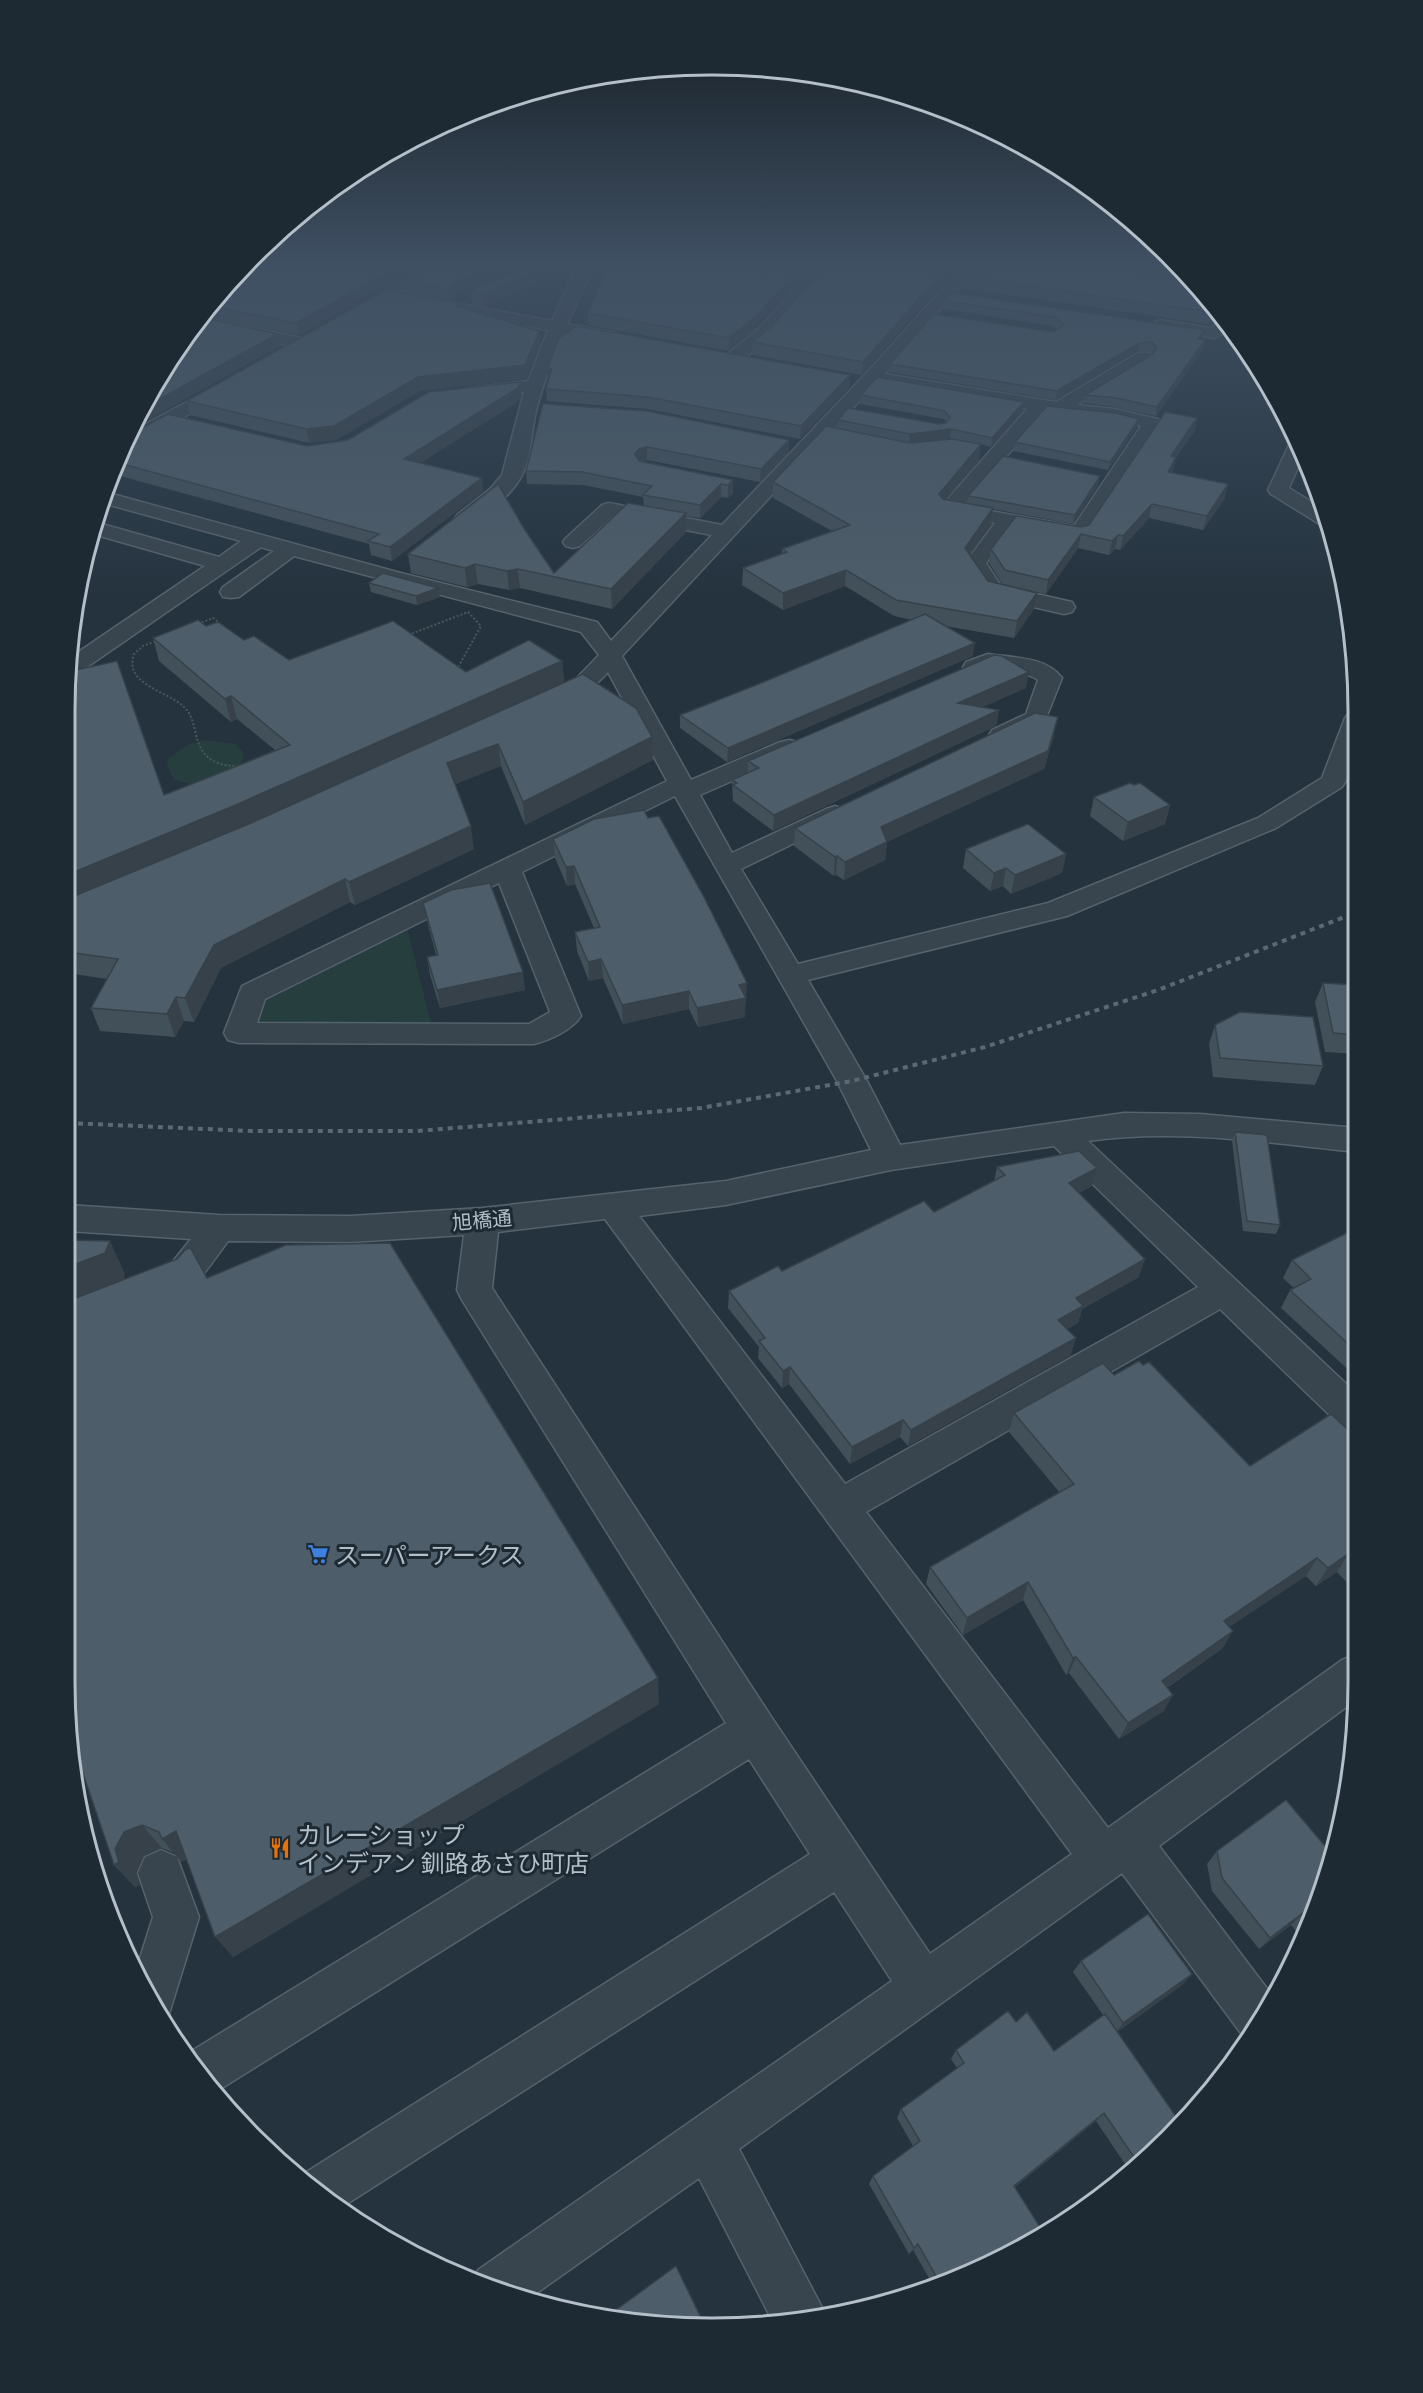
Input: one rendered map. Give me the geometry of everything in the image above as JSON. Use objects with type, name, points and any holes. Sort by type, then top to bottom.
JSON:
[{"type":"street","points":[[446,533],[502,489],[513,475],[528,408],[539,375]]},
{"type":"street","points":[[527,712],[581,687],[726,532],[755,489],[853,410],[862,380],[867,375]]},
{"type":"street","points":[[1059,408],[1115,375]]},
{"type":"street","points":[[140,432],[166,413],[240,378]]},
{"type":"street","points":[[862,380],[1040,406],[1115,414],[1152,423],[1079,534],[949,509],[1040,406]]},
{"type":"street","points":[[459,394],[535,386]]},
{"type":"street","points":[[528,408],[549,409]]},
{"type":"street","points":[[166,413],[201,425]]},
{"type":"street","points":[[783,444],[843,437]]},
{"type":"street","points":[[973,451],[1018,460]]},
{"type":"street","points":[[1294,455],[1278,490],[1316,514]]},
{"type":"street","points":[[1094,475],[1116,480]]},
{"type":"street","points":[[111,501],[290,549],[400,569],[589,627],[611,656],[726,866],[852,1081],[891,1158]]},
{"type":"street","points":[[573,542],[609,509],[726,532]]},
{"type":"street","points":[[1008,520],[975,563],[994,591],[1064,607]]},
{"type":"street","points":[[102,530],[222,564]]},
{"type":"street","points":[[77,660],[257,540]]},
{"type":"street","points":[[231,592],[290,549]]},
{"type":"street","points":[[955,675],[988,661],[1039,669],[1050,678],[1036,718],[982,744]]},
{"type":"street","points":[[507,868],[566,1017],[534,1034],[239,1033],[252,993],[507,868],[682,788],[814,736]]},
{"type":"street","points":[[791,975],[1057,910],[1267,823],[1333,782],[1348,742]]},
{"type":"street","points":[[726,866],[854,805]]},
{"type":"street","name":"旭橋通","points":[[75,1218],[219,1228],[350,1229],[482,1221],[726,1192],[891,1158],[1124,1124],[1200,1125],[1348,1139]]},
{"type":"street","points":[[1059,1132],[1348,1409]]},
{"type":"street","points":[[614,1207],[840,1508],[1116,1851],[1255,2013]]},
{"type":"street","points":[[482,1221],[474,1290],[755,1730],[924,1987]]},
{"type":"street","points":[[134,1297],[178,1280],[219,1228]]},
{"type":"street","points":[[840,1508],[1223,1290]]},
{"type":"street","points":[[505,2283],[708,2142],[1116,1851],[1348,1681]]},
{"type":"street","points":[[207,2069],[755,1730]]},
{"type":"street","points":[[326,2188],[842,1861]]},
{"type":"street","points":[[154,1989],[176,1917],[161,1873]]},
{"type":"street","points":[[708,2142],[797,2313]]},
{"type":"path","points":[[468,612],[482,626],[451,680],[430,696],[277,759],[250,765],[223,766],[208,760],[198,746],[188,710],[174,699],[141,681],[133,669],[132,660],[136,651],[148,643],[213,618],[294,679],[468,612]]},
{"type":"green space","points":[[205,740],[236,744],[244,754],[239,770],[194,785],[175,780],[169,771],[167,760],[189,744]]},
{"type":"green space","points":[[406,924],[432,1027],[251,1025],[262,995]]},
{"type":"building","points":[[172,375],[204,375],[156,401]]},
{"type":"building","points":[[234,375],[439,375],[418,377],[334,426],[306,429],[187,401]]},
{"type":"building","points":[[550,375],[850,375],[801,426],[648,397],[546,389]]},
{"type":"building","points":[[956,375],[1085,375],[1057,391]]},
{"type":"building","points":[[1119,375],[1180,375],[1157,407],[1117,398],[1085,395]]},
{"type":"building","points":[[877,377],[1024,402],[992,438],[951,429],[910,434],[838,420],[848,408],[939,424],[945,423],[950,418],[945,411],[861,395]]},
{"type":"building","points":[[520,382],[518,388],[404,459],[482,478],[390,547],[368,541],[379,534],[125,465],[142,428],[168,414],[307,446],[348,440],[429,392]]},
{"type":"building","points":[[543,404],[647,411],[789,440],[761,469],[647,447],[639,449],[635,454],[639,461],[733,480],[728,485],[721,484],[700,505],[643,495],[652,486],[582,472],[526,471]]},
{"type":"building","points":[[1047,406],[1116,413],[1139,419],[1110,462],[1015,442]]},
{"type":"building","points":[[1165,412],[1197,418],[1171,456],[1176,457],[1168,472],[1228,484],[1207,516],[1152,504],[1123,536],[1118,535],[1112,541],[1081,534],[1048,580],[1005,570],[991,549],[1016,516],[1081,527],[1089,525]]},
{"type":"building","points":[[826,426],[910,443],[952,439],[981,444],[939,494],[943,499],[993,508],[965,548],[988,581],[1037,593],[1017,621],[896,600],[846,570],[783,593],[743,568],[787,552],[782,549],[850,525],[773,482]]},
{"type":"building","points":[[1003,456],[1100,476],[1075,515],[968,496]]},
{"type":"building","points":[[498,484],[554,573],[628,503],[686,513],[611,589],[518,569],[507,571],[475,564],[465,568],[408,554]]},
{"type":"building","points":[[383,573],[438,588],[416,596],[369,583]]},
{"type":"building","points":[[925,614],[975,643],[728,748],[680,715],[761,683]]},
{"type":"building","points":[[198,620],[206,626],[218,622],[244,640],[254,636],[289,660],[393,621],[466,672],[529,640],[562,661],[231,807],[75,872],[76,670],[117,661],[164,795],[290,745],[231,696],[225,699],[153,638]]},
{"type":"building","points":[[994,655],[1002,656],[1029,672],[958,703],[999,710],[774,815],[733,785],[737,783],[732,780],[759,768],[748,761]]},
{"type":"building","points":[[583,674],[636,708],[652,737],[523,802],[498,744],[447,763],[471,826],[349,882],[345,879],[214,945],[185,998],[176,997],[167,1014],[91,1008],[118,959],[75,953],[75,896],[251,823]]},
{"type":"building","points":[[1035,713],[1058,717],[1048,751],[881,827],[887,842],[845,862],[795,828]]},
{"type":"building","points":[[1130,783],[1134,785],[1140,783],[1170,805],[1128,822],[1094,797]]},
{"type":"building","points":[[644,810],[648,818],[659,816],[704,897],[747,983],[739,985],[746,998],[697,1008],[689,991],[622,1005],[601,959],[588,962],[575,932],[600,927],[574,866],[566,867],[553,839],[594,819]]},
{"type":"building","points":[[1028,824],[1066,854],[1015,875],[1006,868],[994,873],[966,849]]},
{"type":"building","points":[[490,883],[523,972],[437,990],[427,957],[438,955],[423,903],[451,890]]},
{"type":"building","points":[[1323,983],[1348,984],[1348,1034],[1333,1033]]},
{"type":"building","points":[[1240,1012],[1313,1017],[1323,1066],[1220,1058],[1215,1025]]},
{"type":"building","points":[[1235,1132],[1267,1135],[1280,1225],[1247,1221]]},
{"type":"building","points":[[1079,1151],[1097,1168],[1069,1183],[1145,1259],[1076,1298],[1083,1306],[1058,1320],[1076,1338],[911,1430],[903,1420],[852,1447],[790,1367],[783,1371],[759,1341],[765,1338],[729,1291],[778,1266],[782,1271],[924,1201],[934,1212],[1005,1175],[997,1167]]},
{"type":"building","points":[[1348,1232],[1348,1344],[1290,1290],[1311,1279],[1292,1260]]},
{"type":"building","points":[[75,1240],[110,1241],[105,1253],[75,1264]]},
{"type":"building","name":"スーパーアークス","points":[[390,1243],[658,1678],[215,1937],[176,1831],[162,1839],[159,1832],[142,1825],[124,1832],[115,1849],[119,1862],[114,1865],[80,1764],[75,1682],[75,1298],[177,1259],[190,1247],[207,1278],[286,1245]]},
{"type":"building","points":[[1139,1361],[1143,1365],[1149,1362],[1250,1466],[1331,1414],[1348,1430],[1348,1554],[1328,1568],[1317,1558],[1224,1621],[1233,1631],[1162,1681],[1173,1695],[1128,1723],[1076,1657],[1073,1658],[1028,1582],[967,1618],[930,1567],[1074,1484],[1014,1413],[1103,1363],[1114,1375]]},
{"type":"building","points":[[1286,1800],[1326,1847],[1304,1914],[1270,1938],[1222,1878],[1217,1851]]},
{"type":"building","points":[[1148,1914],[1192,1974],[1123,2023],[1081,1961]]},
{"type":"building","points":[[1008,2011],[1016,2022],[1027,2012],[1054,2051],[1105,2014],[1176,2117],[1134,2157],[1104,2113],[1014,2186],[1040,2227],[993,2252],[936,2277],[918,2244],[914,2248],[873,2176],[920,2141],[901,2109],[964,2063],[956,2050]]},
{"type":"building","points":[[676,2266],[701,2318],[670,2317],[615,2311]]},
{"type":"railway","points":[[75,1123],[251,1131],[417,1131],[701,1108],[852,1081],[985,1047],[1158,990],[1348,916]]},
{"type":"place","name":"スーパーアークス","points":[[318,1554]]},
{"type":"place","name":"カレーショップ インデアン 釧路あさひ町店","points":[[280,1848]]}]
